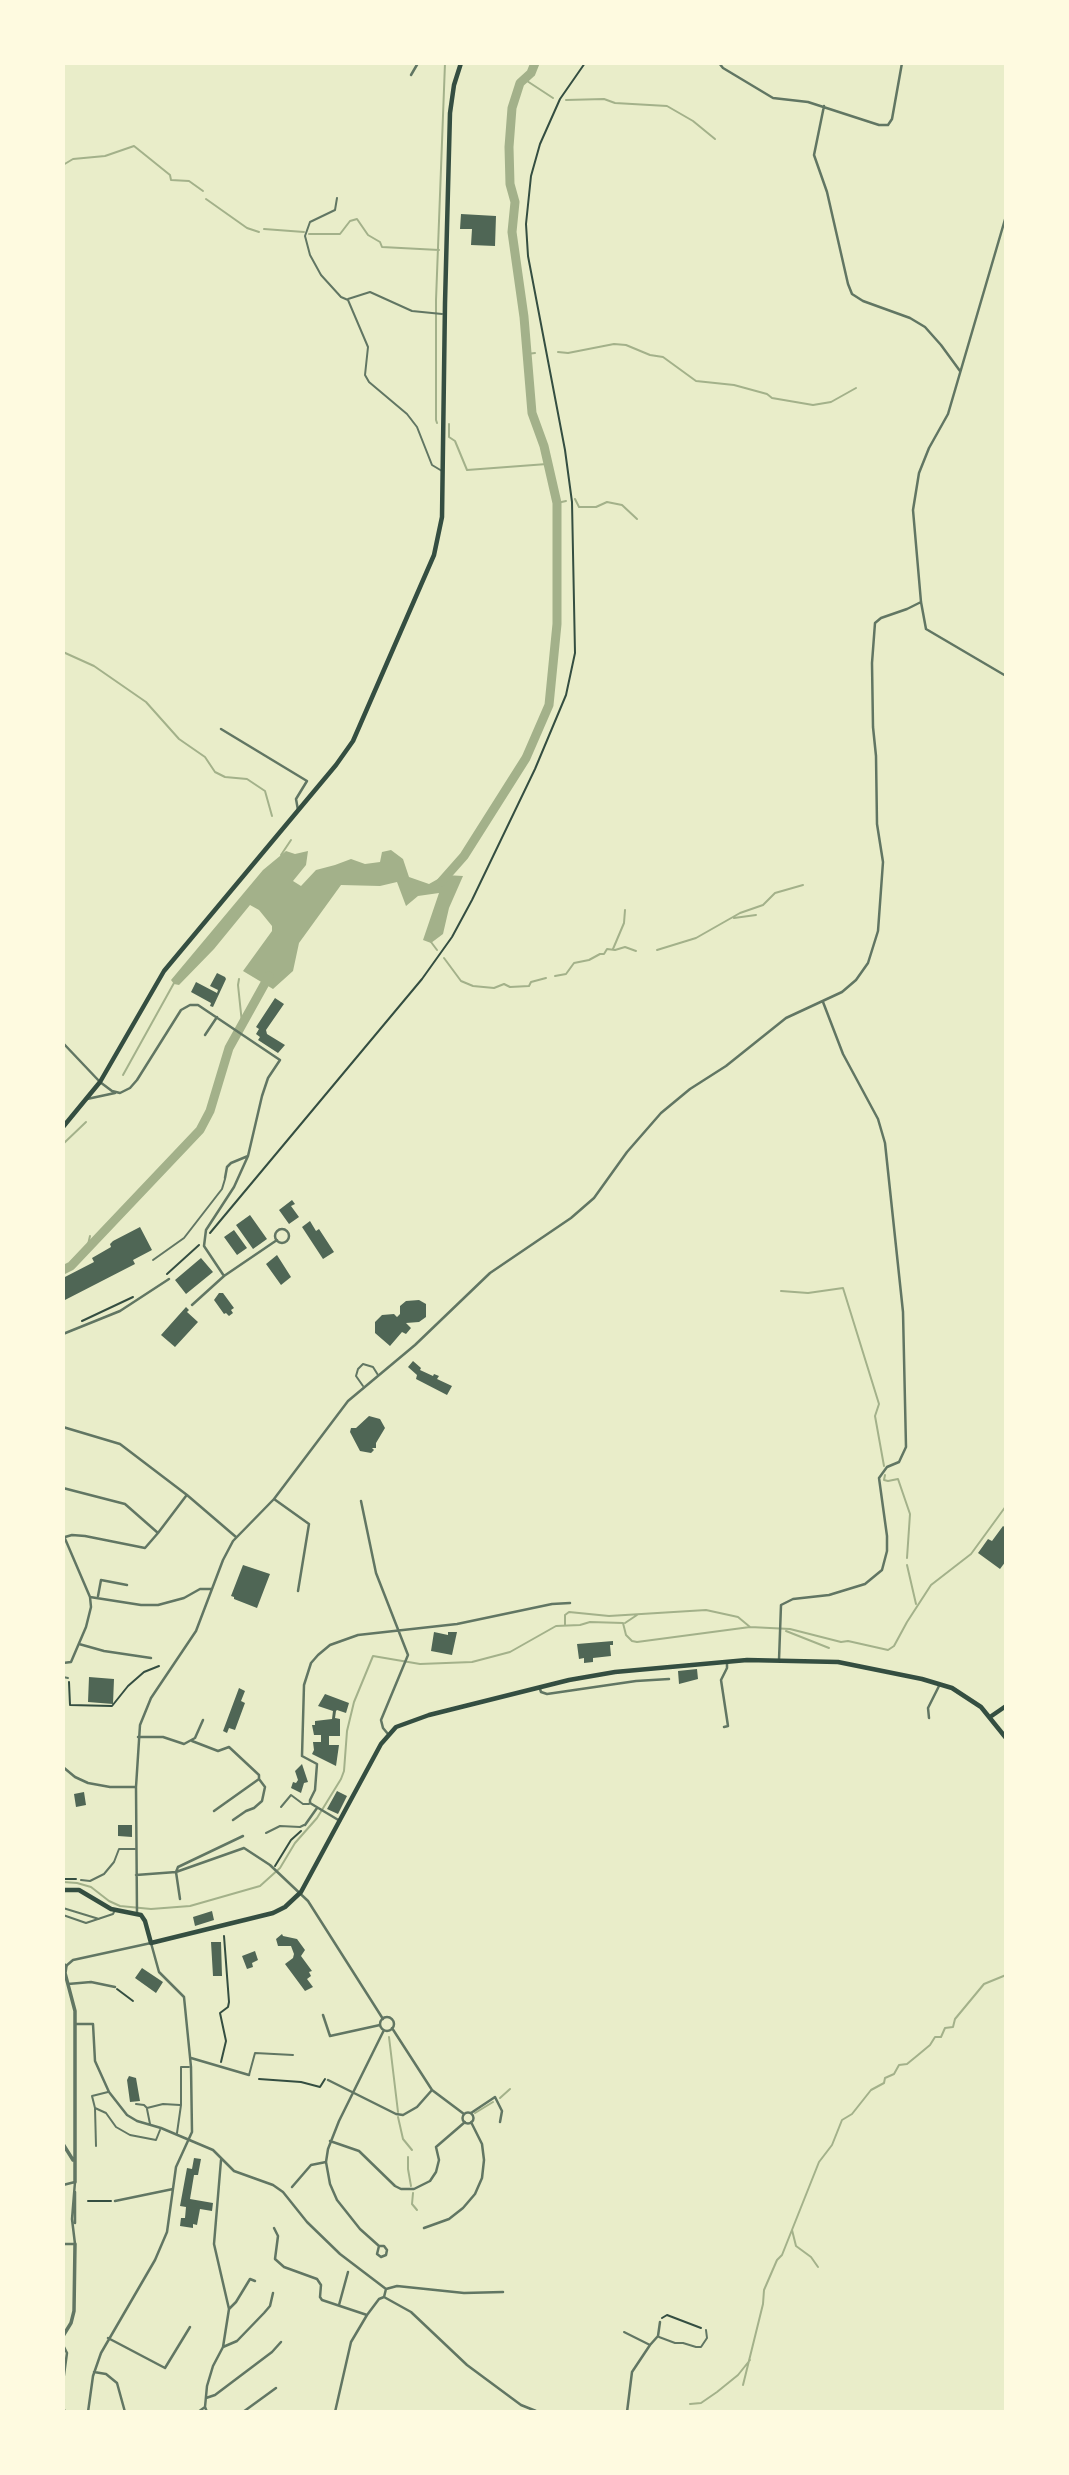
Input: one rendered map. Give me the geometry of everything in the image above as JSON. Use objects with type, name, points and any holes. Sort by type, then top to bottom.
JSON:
[{"type":"main road","points":[[63,1127],[100,1082],[164,971],[353,741],[434,555],[439,535],[443,471],[442,313],[450,113],[454,85],[461,63]]},
{"type":"main road","points":[[63,1890],[83,1891],[115,1911],[137,1912],[145,1921],[151,1943],[273,1913],[285,1907],[301,1892],[388,1734],[403,1724],[429,1715],[615,1672],[727,1662],[838,1662],[940,1684],[966,1696],[990,1717],[1006,1738]]},
{"type":"main road","points":[[990,1717],[1006,1706]]},
{"type":"street","points":[[411,75],[418,63]]},
{"type":"street","points":[[719,63],[773,99],[824,106],[879,125],[888,125],[895,112],[902,63]]},
{"type":"street","points":[[824,106],[814,155],[827,192],[852,294],[925,327],[960,371]]},
{"type":"street","points":[[1006,216],[948,414],[919,473],[913,510],[921,602],[927,631],[1006,676]]},
{"type":"street","points":[[137,1912],[136,1787],[138,1737],[144,1712],[196,1632],[223,1560],[236,1537],[274,1499],[335,1416],[364,1387],[415,1345],[490,1273],[571,1219],[594,1198],[627,1152],[661,1113],[786,1018],[842,992],[856,980],[868,963],[874,948],[881,896],[881,844],[877,824],[873,727],[872,663],[875,624],[881,618],[921,602]]},
{"type":"street","points":[[221,729],[307,781],[296,799],[298,810]]},
{"type":"street","points":[[779,1660],[780,1607],[783,1603],[829,1595],[865,1584],[882,1570],[887,1536],[879,1478],[887,1467],[902,1458],[906,1447],[903,1312],[886,1143],[878,1119],[844,1054],[823,1002]]},
{"type":"street","points":[[87,1098],[125,1091],[137,1080],[181,1010],[190,1005],[198,1005],[280,1060],[268,1079],[262,1096],[248,1156],[234,1187],[206,1230],[206,1251],[224,1276]]},
{"type":"street","points":[[205,1035],[217,1017]]},
{"type":"street","points":[[64,1046],[100,1082],[117,1093]]},
{"type":"street","points":[[225,1178],[227,1167],[231,1163],[248,1156]]},
{"type":"street","points":[[192,1304],[224,1276],[277,1240]]},
{"type":"street","points":[[63,1334],[120,1311],[169,1279]]},
{"type":"street","points":[[63,1427],[116,1442],[187,1495],[236,1537]]},
{"type":"street","points":[[63,1488],[125,1504],[159,1533]]},
{"type":"street","points":[[63,1663],[71,1662],[90,1616],[90,1597],[64,1535],[85,1536],[145,1548],[187,1495]]},
{"type":"street","points":[[274,1499],[309,1524],[299,1591]]},
{"type":"street","points":[[361,1500],[376,1573],[407,1659],[381,1720],[388,1734]]},
{"type":"street","points":[[362,1507],[368,1506]]},
{"type":"street","points":[[98,1597],[101,1580],[127,1585]]},
{"type":"street","points":[[90,1597],[158,1605],[184,1598],[200,1589],[213,1589]]},
{"type":"street","points":[[341,1822],[310,1803],[315,1790],[317,1764],[302,1756],[304,1685],[311,1663],[324,1650],[341,1639],[457,1624],[552,1604],[570,1603]]},
{"type":"street","points":[[79,1644],[151,1658]]},
{"type":"street","points":[[724,1727],[728,1726],[721,1679],[727,1662]]},
{"type":"street","points":[[540,1689],[547,1694],[636,1681],[670,1679]]},
{"type":"street","points":[[929,1718],[928,1708],[940,1684]]},
{"type":"street","points":[[192,1741],[203,1720]]},
{"type":"street","points":[[138,1737],[163,1737],[179,1744],[192,1741],[218,1751],[229,1747],[246,1761],[259,1775],[265,1787],[262,1801],[233,1820]]},
{"type":"street","points":[[63,1767],[81,1781],[110,1787],[136,1787]]},
{"type":"street","points":[[214,1811],[259,1779]]},
{"type":"street","points":[[305,1825],[318,1809]]},
{"type":"street","points":[[180,1899],[176,1872],[178,1867],[243,1836]]},
{"type":"street","points":[[136,1875],[176,1872],[244,1848],[301,1892],[319,1916],[383,2019]]},
{"type":"street","points":[[63,2336],[74,2311],[76,2201],[76,2024],[64,1965],[73,1960],[151,1943],[159,1972],[184,1997],[191,2058],[192,2132],[176,2167],[163,2244],[108,2338],[94,2372],[89,2412]]},
{"type":"street","points":[[68,1984],[92,1982],[115,1987]]},
{"type":"street","points":[[323,2015],[330,2036],[380,2025]]},
{"type":"street","points":[[380,2025],[383,2019]]},
{"type":"street","points":[[383,2019],[391,2020],[392,2028],[432,2090],[464,2114],[471,2113],[495,2097],[502,2111],[500,2122]]},
{"type":"street","points":[[76,2024],[93,2024],[95,2061],[109,2092],[132,2119],[213,2150],[233,2171],[273,2185],[283,2192],[307,2222],[340,2254],[386,2289]]},
{"type":"street","points":[[380,2025],[384,2030]]},
{"type":"street","points":[[384,2030],[392,2028]]},
{"type":"street","points":[[379,2246],[360,2229],[337,2200],[330,2184],[326,2162],[330,2141],[384,2030]]},
{"type":"street","points":[[191,2058],[249,2075]]},
{"type":"street","points":[[328,2080],[387,2111],[403,2115],[417,2107],[432,2090]]},
{"type":"street","points":[[424,2228],[449,2220],[464,2208],[475,2194],[482,2178],[482,2144],[471,2122],[471,2113]]},
{"type":"street","points":[[464,2114],[465,2122]]},
{"type":"street","points":[[330,2141],[359,2151],[395,2186],[414,2189],[430,2181],[436,2172],[439,2160],[436,2147],[465,2122],[471,2122]]},
{"type":"street","points":[[74,2143],[64,2145],[74,2163]]},
{"type":"street","points":[[207,2412],[207,2386],[223,2347],[229,2309],[214,2244],[221,2160]]},
{"type":"street","points":[[292,2187],[311,2165],[326,2162]]},
{"type":"street","points":[[63,2185],[75,2182]]},
{"type":"street","points":[[115,2201],[173,2189]]},
{"type":"street","points":[[274,2228],[278,2235],[275,2259],[284,2267],[317,2279],[321,2285],[322,2300],[367,2315]]},
{"type":"street","points":[[63,2244],[75,2244]]},
{"type":"street","points":[[339,2305],[348,2272]]},
{"type":"street","points":[[229,2309],[250,2280],[255,2281]]},
{"type":"street","points":[[386,2289],[397,2286],[464,2293],[503,2292]]},
{"type":"street","points":[[384,2297],[386,2289]]},
{"type":"street","points":[[223,2347],[237,2341],[264,2313],[270,2306],[273,2293]]},
{"type":"street","points":[[335,2412],[351,2342],[367,2315],[379,2299],[384,2297]]},
{"type":"street","points":[[384,2297],[411,2312],[462,2361],[521,2405],[547,2412]]},
{"type":"street","points":[[627,2412],[632,2372],[658,2336],[660,2322]]},
{"type":"street","points":[[108,2338],[165,2368],[190,2327]]},
{"type":"street","points":[[206,2399],[272,2352],[281,2342]]},
{"type":"street","points":[[63,2345],[67,2353],[63,2382]]},
{"type":"street","points":[[94,2372],[106,2374],[117,2383],[125,2412]]},
{"type":"street","points":[[243,2412],[276,2388]]},
{"type":"street","points":[[198,2412],[205,2407]]},
{"type":"lane","points":[[337,198],[335,211],[310,222],[305,236],[314,265],[339,295],[348,300],[368,347],[365,375],[369,382],[407,414],[417,427],[432,465],[443,471]]},
{"type":"lane","points":[[348,300],[370,292],[412,311],[442,313]]},
{"type":"lane","points":[[153,1260],[184,1238],[222,1189],[225,1178]]},
{"type":"lane","points":[[364,1387],[356,1376],[363,1364],[373,1367],[378,1375]]},
{"type":"lane","points":[[63,1677],[68,1678]]},
{"type":"lane","points":[[281,1807],[291,1795],[303,1804],[310,1803]]},
{"type":"lane","points":[[266,1833],[280,1826],[305,1825]]},
{"type":"lane","points":[[81,1880],[90,1881],[104,1874],[114,1862],[118,1849],[135,1849]]},
{"type":"lane","points":[[63,1908],[100,1919]]},
{"type":"lane","points":[[63,1915],[86,1923],[115,1911]]},
{"type":"lane","points":[[249,2075],[255,2053],[293,2055]]},
{"type":"lane","points":[[176,2134],[181,2105],[181,2067],[191,2067]]},
{"type":"lane","points":[[96,2147],[92,2096],[109,2092]]},
{"type":"lane","points":[[136,2104],[147,2108],[150,2125]]},
{"type":"lane","points":[[147,2108],[163,2104],[181,2105]]},
{"type":"lane","points":[[95,2108],[106,2113],[118,2129],[130,2135],[156,2140],[161,2128]]},
{"type":"lane","points":[[658,2336],[675,2343],[701,2347],[705,2343],[706,2330]]},
{"type":"lane","points":[[624,2332],[650,2345]]},
{"type":"path","points":[[163,1278],[204,1240],[422,979],[452,936],[472,901],[553,730],[566,695],[575,653],[572,502],[565,450],[528,256],[527,197],[540,144],[560,99],[585,63]]},
{"type":"path","points":[[82,1321],[139,1294]]},
{"type":"path","points":[[68,1678],[70,1705],[112,1706],[144,1672],[159,1666]]},
{"type":"path","points":[[273,1870],[291,1840],[305,1825]]},
{"type":"path","points":[[63,1879],[81,1880]]},
{"type":"path","points":[[218,2066],[226,2041],[220,2013],[228,2007],[229,2002],[224,1936]]},
{"type":"path","points":[[115,1987],[133,2001]]},
{"type":"path","points":[[259,2079],[301,2082],[320,2087],[323,2079],[328,2080]]},
{"type":"path","points":[[88,2201],[115,2201]]},
{"type":"path","points":[[660,2322],[663,2315],[667,2315],[706,2330]]},
{"type":"shaded area","points":[[391,850],[403,859],[409,877],[429,884],[445,875],[463,876],[449,908],[443,934],[431,943],[423,940],[439,893],[418,896],[406,906],[397,882],[380,886],[341,885],[299,943],[293,971],[273,989],[243,971],[272,931],[272,926],[259,910],[250,905],[214,949],[179,985],[171,980],[263,870],[286,851],[295,854],[308,851],[306,865],[293,881],[301,886],[316,870],[351,859],[365,864],[380,862],[382,852]]},
{"type":"building","points":[[461,214],[496,216],[495,246],[471,245],[472,229],[460,229]]},
{"type":"building","points":[[217,973],[226,979],[213,1007],[210,1006],[211,1003],[191,992],[196,982],[217,993],[218,990],[210,986]]},
{"type":"building","points":[[275,998],[284,1004],[266,1030],[267,1034],[285,1045],[278,1053],[258,1040],[260,1037],[256,1034],[259,1029],[256,1027]]},
{"type":"building","points":[[292,1200],[295,1204],[291,1206],[299,1217],[289,1224],[279,1210]]},
{"type":"building","points":[[250,1215],[267,1239],[253,1249],[236,1225]]},
{"type":"building","points":[[310,1221],[316,1231],[319,1229],[334,1252],[323,1259],[302,1227]]},
{"type":"building","points":[[140,1227],[152,1250],[133,1260],[135,1264],[63,1301],[63,1278],[94,1262],[92,1258],[111,1247],[113,1241]]},
{"type":"building","points":[[234,1230],[247,1248],[237,1255],[224,1237]]},
{"type":"building","points":[[277,1255],[291,1277],[281,1285],[266,1264]]},
{"type":"building","points":[[201,1258],[213,1272],[186,1294],[175,1280]]},
{"type":"building","points":[[219,1293],[223,1293],[234,1308],[229,1316],[224,1314],[214,1300]]},
{"type":"building","points":[[419,1300],[426,1304],[426,1317],[419,1322],[406,1323],[411,1328],[406,1334],[402,1332],[390,1346],[375,1333],[375,1322],[382,1315],[394,1314],[397,1317],[400,1314],[400,1306],[406,1301]]},
{"type":"building","points":[[186,1307],[189,1310],[187,1312],[198,1322],[175,1347],[161,1335]]},
{"type":"building","points":[[413,1361],[420,1370],[439,1376],[437,1379],[452,1386],[447,1395],[416,1379],[417,1375],[408,1367]]},
{"type":"building","points":[[369,1416],[380,1419],[385,1428],[371,1453],[360,1451],[350,1432],[351,1428],[356,1428]]},
{"type":"building","points":[[1003,1526],[1006,1528],[1006,1561],[1000,1569],[978,1553],[988,1539],[992,1541]]},
{"type":"building","points":[[243,1565],[270,1574],[257,1608],[231,1596]]},
{"type":"building","points":[[434,1632],[448,1635],[448,1632],[457,1632],[452,1655],[431,1651]]},
{"type":"building","points":[[613,1641],[613,1645],[610,1645],[611,1656],[593,1658],[593,1662],[584,1663],[584,1658],[579,1659],[577,1644]]},
{"type":"building","points":[[697,1669],[698,1679],[679,1684],[678,1671]]},
{"type":"building","points":[[89,1677],[114,1679],[113,1704],[88,1702]]},
{"type":"building","points":[[239,1688],[245,1691],[241,1701],[245,1703],[235,1730],[229,1728],[227,1733],[223,1731]]},
{"type":"building","points":[[325,1694],[349,1703],[346,1713],[336,1711],[335,1718],[340,1719],[340,1736],[329,1736],[329,1745],[339,1745],[336,1766],[312,1754],[313,1742],[321,1742],[321,1735],[314,1735],[312,1725],[315,1725],[315,1721],[332,1719],[333,1711],[318,1706]]},
{"type":"building","points":[[302,1764],[308,1782],[304,1783],[301,1793],[291,1788],[293,1782],[298,1780],[295,1771]]},
{"type":"building","points":[[337,1791],[347,1796],[338,1814],[327,1809]]},
{"type":"building","points":[[84,1792],[86,1805],[76,1807],[74,1794]]},
{"type":"building","points":[[118,1825],[132,1825],[132,1837],[118,1836]]},
{"type":"building","points":[[212,1911],[214,1920],[195,1926],[193,1917]]},
{"type":"building","points":[[282,1934],[297,1939],[305,1950],[301,1956],[312,1971],[307,1979],[313,1987],[305,1991],[285,1964],[294,1954],[291,1946],[278,1946],[276,1939]]},
{"type":"building","points":[[211,1942],[221,1942],[222,1976],[213,1976]]},
{"type":"building","points":[[255,1951],[258,1960],[252,1963],[253,1967],[247,1969],[242,1956]]},
{"type":"building","points":[[142,1968],[163,1982],[156,1993],[135,1978]]},
{"type":"building","points":[[129,2076],[136,2078],[140,2101],[130,2102],[127,2080]]},
{"type":"building","points":[[194,2158],[201,2159],[198,2175],[194,2175],[190,2199],[213,2203],[212,2211],[200,2209],[197,2225],[193,2224],[193,2228],[180,2226],[181,2218],[185,2218],[186,2207],[180,2206],[187,2168],[192,2169]]},
{"type":"waterway","points":[[437,423],[436,300],[445,63]]},
{"type":"waterway","points":[[441,882],[464,856],[526,758],[549,705],[557,624],[557,503],[544,446],[532,413],[524,317],[512,232],[515,202],[510,184],[509,147],[512,108],[520,83],[531,73],[535,63]]},
{"type":"waterway","points":[[524,79],[553,98]]},
{"type":"waterway","points":[[566,100],[604,99],[615,103],[667,106],[693,121],[715,139]]},
{"type":"waterway","points":[[63,165],[73,159],[105,156],[134,146],[170,175],[171,180],[189,181],[203,191]]},
{"type":"waterway","points":[[206,199],[247,228],[259,232]]},
{"type":"waterway","points":[[309,234],[340,234],[350,221],[357,219],[368,235],[380,242],[382,247],[439,250]]},
{"type":"waterway","points":[[264,229],[304,232]]},
{"type":"waterway","points":[[558,352],[568,353],[614,344],[626,345],[650,355],[663,357],[696,381],[734,385],[767,394],[772,398],[813,405],[831,402],[856,388]]},
{"type":"waterway","points":[[527,354],[535,353]]},
{"type":"waterway","points":[[449,424],[449,437],[455,441],[467,470],[547,464]]},
{"type":"waterway","points":[[575,499],[579,507],[596,507],[607,502],[622,505],[637,519]]},
{"type":"waterway","points":[[557,503],[566,501]]},
{"type":"waterway","points":[[63,652],[94,666],[146,702],[179,739],[205,757],[215,772],[225,777],[247,779],[265,791],[272,816]]},
{"type":"waterway","points":[[281,855],[291,840]]},
{"type":"waterway","points":[[657,950],[696,938],[740,913],[763,905],[775,893],[803,885]]},
{"type":"waterway","points":[[613,949],[624,923],[625,910]]},
{"type":"waterway","points":[[734,918],[756,915]]},
{"type":"waterway","points":[[431,942],[437,950]]},
{"type":"waterway","points":[[555,976],[566,974],[574,963],[604,954],[607,949],[625,947],[636,951]]},
{"type":"waterway","points":[[444,958],[461,981],[473,986],[529,986],[531,982],[546,978]]},
{"type":"waterway","points":[[63,1270],[71,1266],[200,1130],[210,1111],[229,1048],[269,976]]},
{"type":"waterway","points":[[239,979],[242,1023]]},
{"type":"waterway","points":[[123,1075],[174,983]]},
{"type":"waterway","points":[[63,1144],[86,1122]]},
{"type":"waterway","points":[[87,1249],[90,1236]]},
{"type":"waterway","points":[[781,1291],[808,1293],[843,1288],[879,1404],[875,1416],[884,1466]]},
{"type":"waterway","points":[[885,1475],[884,1480],[898,1479],[910,1514],[907,1558]]},
{"type":"waterway","points":[[565,1624],[565,1615],[569,1612],[609,1616],[706,1610],[738,1617],[750,1627],[790,1629],[888,1650],[894,1646],[931,1585],[971,1554],[1006,1506]]},
{"type":"waterway","points":[[907,1565],[916,1604]]},
{"type":"waterway","points":[[625,1623],[637,1615]]},
{"type":"waterway","points":[[63,1882],[91,1887],[120,1906],[151,1909],[190,1906],[260,1886],[280,1868],[295,1843],[317,1818],[341,1779],[354,1702],[373,1656],[420,1664],[472,1662],[510,1652],[556,1626],[590,1622],[623,1623],[626,1635],[637,1642],[750,1627]]},
{"type":"waterway","points":[[786,1631],[829,1648]]},
{"type":"waterway","points":[[1006,1797],[1006,1819]]},
{"type":"waterway","points":[[743,2385],[764,2290],[777,2260],[782,2255],[819,2162],[832,2145],[842,2120],[852,2114],[871,2090],[894,2074],[899,2065],[907,2064],[930,2045],[935,2037],[941,2037],[945,2028],[953,2027],[955,2019],[984,1984],[1006,1975]]},
{"type":"waterway","points":[[389,2037],[398,2112]]},
{"type":"waterway","points":[[500,2098],[510,2089]]},
{"type":"waterway","points":[[475,2113],[493,2102]]},
{"type":"waterway","points":[[398,2117],[403,2139],[412,2150]]},
{"type":"waterway","points":[[408,2157],[411,2186]]},
{"type":"waterway","points":[[413,2193],[412,2204],[417,2210]]},
{"type":"waterway","points":[[792,2230],[796,2246],[811,2257],[818,2267]]},
{"type":"waterway","points":[[690,2404],[701,2403],[717,2392],[738,2375],[750,2360]]}]
